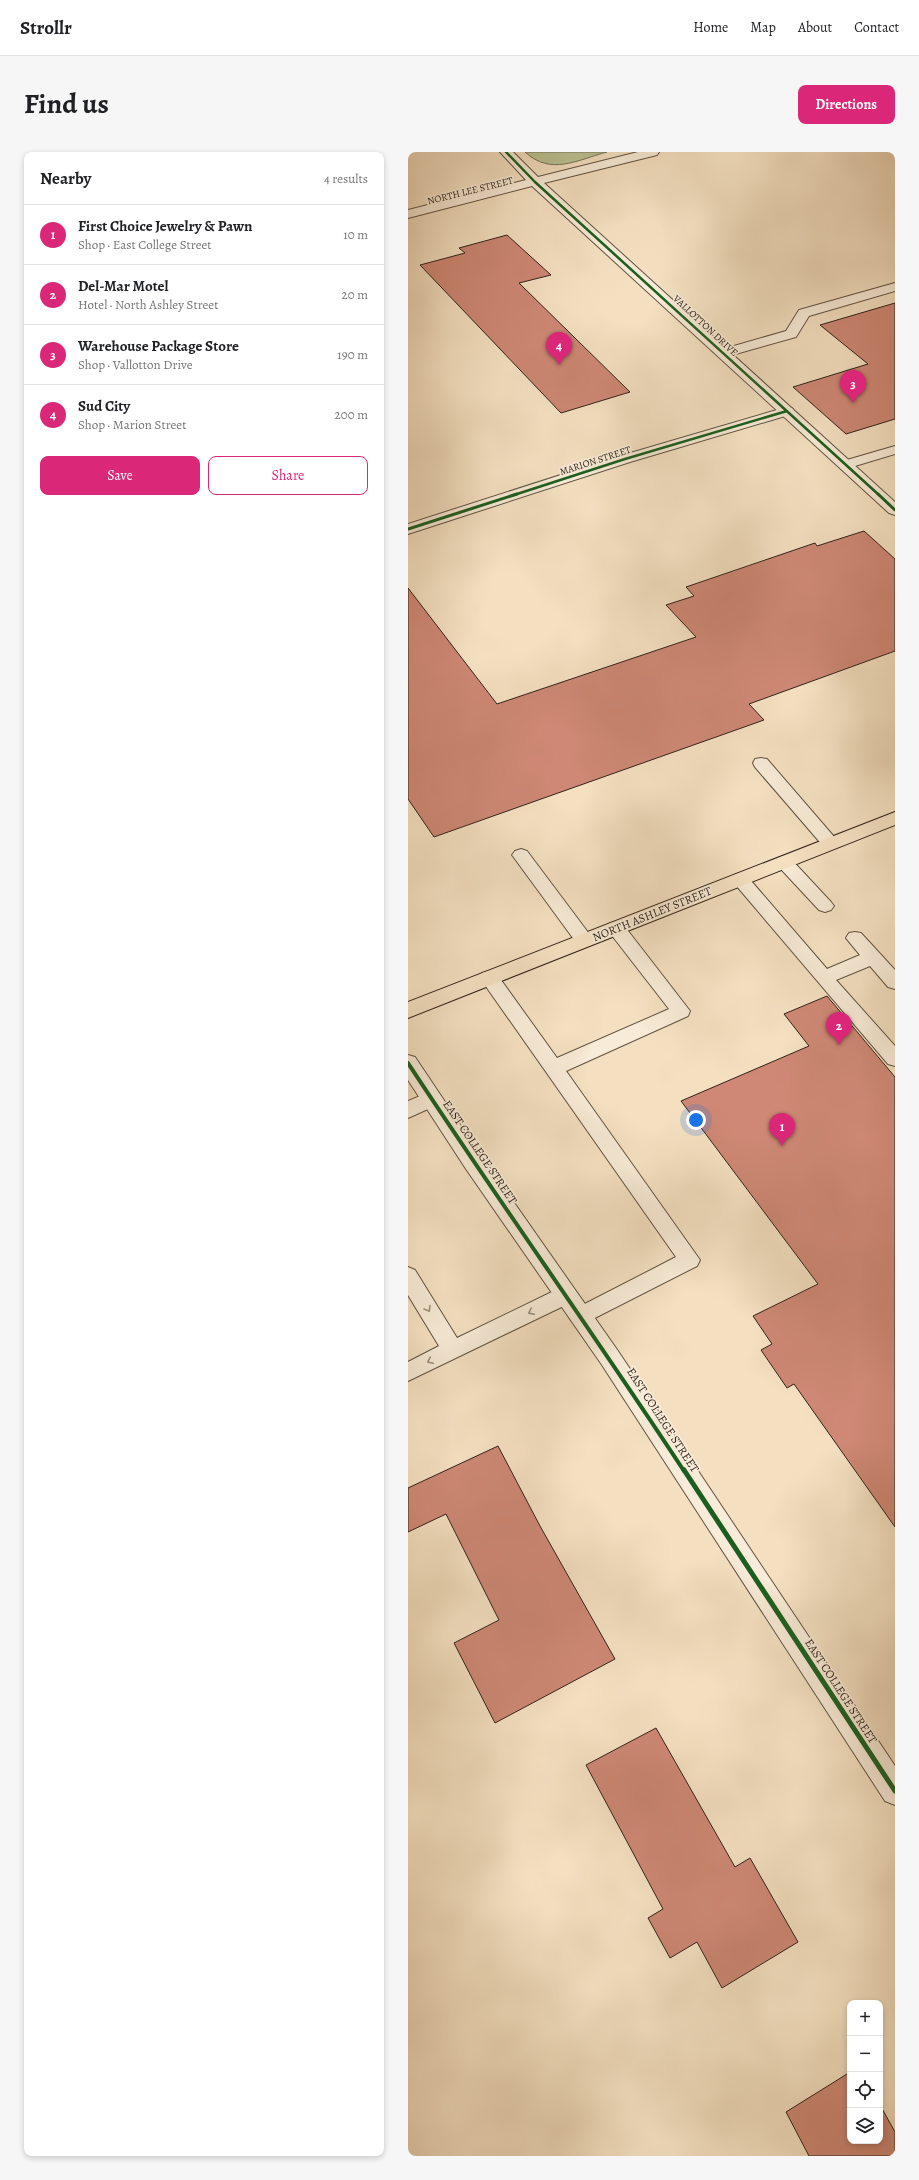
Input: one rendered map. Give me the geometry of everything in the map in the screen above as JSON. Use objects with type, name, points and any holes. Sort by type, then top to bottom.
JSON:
[{"type":"main road","name":"NORTH ASHLEY STREET","points":[[408,1010],[895,818]]},
{"type":"street","name":"VALLOTTON DRIVE","points":[[506,152],[536,182],[725,353],[895,510]]},
{"type":"street","name":"NORTH LEE STREET","points":[[408,214],[652,152]]},
{"type":"street","name":"MARION STREET","points":[[408,529],[625,459],[787,411]]},
{"type":"street","name":"EAST COLLEGE STREET","points":[[408,1063],[474,1163],[581,1316],[895,1791]]},
{"type":"lane","points":[[725,353],[791,334],[804,313],[895,287]]},
{"type":"lane","points":[[846,465],[895,450]]},
{"type":"lane","points":[[761,763],[830,843]]},
{"type":"lane","points":[[521,855],[584,940]]},
{"type":"lane","points":[[784,862],[825,906]]},
{"type":"lane","points":[[740,879],[895,1059]]},
{"type":"lane","points":[[553,1068],[681,1011],[616,928]]},
{"type":"lane","points":[[855,938],[895,982]]},
{"type":"lane","points":[[824,978],[873,957]]},
{"type":"lane","points":[[489,978],[690,1260],[581,1316]]},
{"type":"lane","points":[[408,1110],[432,1099]]},
{"type":"lane","points":[[408,1276],[453,1350]]},
{"type":"lane","points":[[408,1372],[566,1294]]},
{"type":"green space","points":[[525,152],[607,152],[575,162],[554,165],[535,159]]},
{"type":"building","points":[[507,235],[551,275],[519,283],[630,392],[561,413],[420,265],[465,253],[459,248]]},
{"type":"building","points":[[895,303],[895,419],[846,434],[793,387],[868,364],[820,325]]},
{"type":"building","points":[[864,531],[895,559],[895,651],[749,704],[764,720],[434,837],[408,799],[408,588],[497,704],[696,637],[666,605],[694,596],[686,587],[815,543],[817,546]]},
{"type":"building","points":[[827,996],[895,1077],[895,1527],[794,1384],[787,1388],[761,1350],[772,1344],[753,1316],[818,1284],[681,1101],[809,1046],[784,1014]]},
{"type":"building","points":[[498,1446],[540,1526],[615,1659],[495,1723],[454,1643],[499,1620],[446,1514],[408,1532],[408,1488]]},
{"type":"building","points":[[656,1728],[735,1867],[750,1858],[798,1942],[722,1988],[697,1942],[670,1958],[648,1918],[663,1909],[586,1765]]},
{"type":"building","points":[[847,2074],[847,2144],[883,2144],[883,2110],[895,2132],[895,2156],[809,2156],[786,2112]]},
{"type":"cycle path","points":[[506,152],[535,182],[602,241],[895,510]]},
{"type":"cycle path","points":[[408,529],[625,459],[787,411]]},
{"type":"cycle path","points":[[408,1063],[474,1163],[610,1358],[895,1791]]},
{"type":"place","name":"Sud City","points":[[559,365]]},
{"type":"place","name":"Warehouse Package Store","points":[[853,403]]},
{"type":"place","name":"Del-Mar Motel","points":[[839,1045]]},
{"type":"place","name":"First Choice Jewelry & Pawn","points":[[782,1146]]}]
